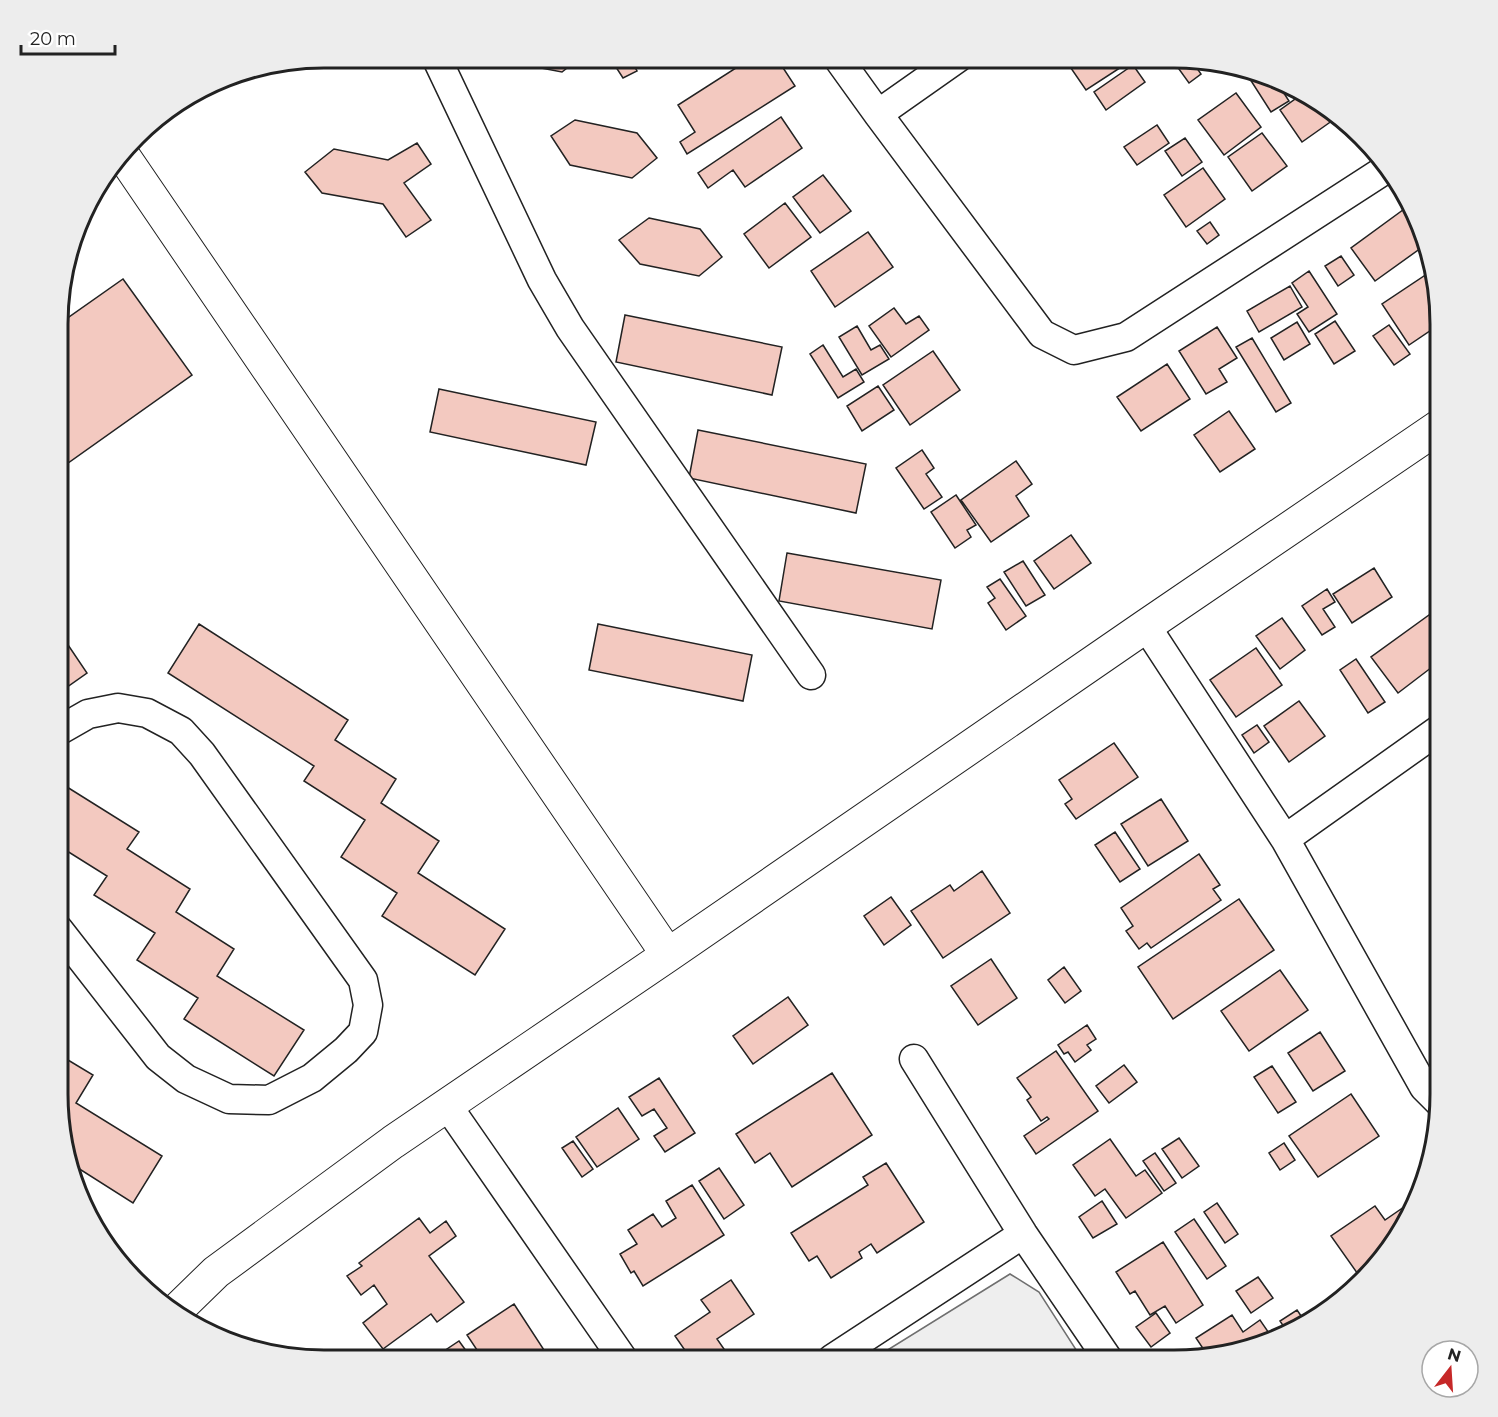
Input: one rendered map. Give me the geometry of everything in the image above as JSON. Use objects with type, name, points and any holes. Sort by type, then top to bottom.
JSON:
[{"type":"street","points":[[441,68],[542,280],[570,328],[811,675]]},
{"type":"street","points":[[845,68],[1042,334],[1074,350],[1126,337],[1381,172]]},
{"type":"street","points":[[878,114],[943,68]]},
{"type":"street","points":[[126,160],[668,955]]},
{"type":"street","points":[[181,1306],[216,1272],[393,1142],[1430,433]]},
{"type":"street","points":[[1146,626],[1285,838],[1424,1087],[1430,1093]]},
{"type":"street","points":[[68,725],[88,714],[118,708],[147,713],[181,731],[202,754],[363,980],[368,1005],[363,1032],[346,1050],[312,1078],[269,1100],[229,1100],[186,1079],[158,1057],[68,943]]},
{"type":"street","points":[[1285,838],[1430,736]]},
{"type":"street","points":[[914,1059],[1023,1234],[1102,1350]]},
{"type":"street","points":[[447,1105],[618,1350]]},
{"type":"street","points":[[846,1350],[1023,1234]]},
{"type":"shaded area","points":[[1010,1274],[1039,1292],[1076,1350],[888,1350]]},
{"type":"building","points":[[541,68],[567,68],[562,72]]},
{"type":"building","points":[[617,68],[635,68],[637,71],[623,78]]},
{"type":"building","points":[[736,68],[783,68],[795,86],[687,154],[680,142],[695,132],[678,105]]},
{"type":"building","points":[[1071,68],[1120,68],[1086,90]]},
{"type":"building","points":[[1129,68],[1135,68],[1145,82],[1106,110],[1094,92]]},
{"type":"building","points":[[1178,68],[1197,69],[1201,74],[1189,83]]},
{"type":"building","points":[[1250,79],[1283,92],[1289,101],[1271,112]]},
{"type":"building","points":[[1236,93],[1261,127],[1224,155],[1198,120]]},
{"type":"building","points":[[1296,99],[1331,121],[1302,142],[1280,110]]},
{"type":"building","points":[[781,117],[802,148],[745,187],[733,170],[708,188],[698,173]]},
{"type":"building","points":[[575,120],[637,133],[657,158],[632,178],[570,165],[551,136]]},
{"type":"building","points":[[1157,125],[1169,143],[1137,165],[1124,147]]},
{"type":"building","points":[[1262,133],[1287,166],[1252,191],[1228,157]]},
{"type":"building","points":[[1185,138],[1202,162],[1182,176],[1165,151]]},
{"type":"building","points":[[417,143],[431,164],[404,183],[431,220],[406,237],[383,204],[322,193],[305,172],[334,149],[388,160]]},
{"type":"building","points":[[1203,168],[1225,199],[1186,227],[1164,195]]},
{"type":"building","points":[[823,175],[851,211],[820,233],[793,197]]},
{"type":"building","points":[[785,203],[811,237],[769,268],[744,234]]},
{"type":"building","points":[[1404,209],[1419,249],[1375,281],[1351,248]]},
{"type":"building","points":[[649,218],[700,229],[722,257],[699,276],[640,264],[619,240]]},
{"type":"building","points":[[1210,222],[1219,235],[1207,244],[1197,231]]},
{"type":"building","points":[[868,232],[893,267],[835,307],[811,271]]},
{"type":"building","points":[[1341,256],[1354,275],[1338,286],[1325,266]]},
{"type":"building","points":[[1309,271],[1337,314],[1309,332],[1297,314],[1308,307],[1292,283]]},
{"type":"building","points":[[1426,275],[1430,331],[1409,345],[1382,304]]},
{"type":"building","points":[[123,279],[192,375],[68,463],[68,324],[68,318]]},
{"type":"building","points":[[1290,286],[1302,307],[1259,332],[1247,311]]},
{"type":"building","points":[[894,308],[906,324],[919,316],[929,330],[891,357],[869,326]]},
{"type":"building","points":[[625,315],[782,347],[772,395],[616,362]]},
{"type":"building","points":[[1335,321],[1355,351],[1334,364],[1315,334]]},
{"type":"building","points":[[1297,322],[1310,344],[1284,360],[1271,338]]},
{"type":"building","points":[[1389,325],[1410,354],[1394,365],[1373,336]]},
{"type":"building","points":[[857,326],[871,350],[880,345],[889,359],[862,375],[839,337]]},
{"type":"building","points":[[1217,327],[1237,358],[1219,369],[1227,382],[1206,394],[1179,351]]},
{"type":"building","points":[[1252,338],[1291,403],[1276,412],[1236,347]]},
{"type":"building","points":[[823,345],[843,377],[856,369],[864,382],[838,398],[810,354]]},
{"type":"building","points":[[933,351],[960,390],[910,425],[883,385]]},
{"type":"building","points":[[1167,364],[1190,399],[1141,431],[1117,397]]},
{"type":"building","points":[[878,386],[894,410],[862,431],[847,406]]},
{"type":"building","points":[[439,389],[596,422],[586,465],[430,432]]},
{"type":"building","points":[[1229,411],[1255,449],[1220,472],[1194,435]]},
{"type":"building","points":[[698,430],[866,464],[856,513],[689,478]]},
{"type":"building","points":[[922,450],[934,468],[926,474],[942,497],[924,509],[896,468]]},
{"type":"building","points":[[1016,461],[1032,484],[1016,496],[1029,516],[991,542],[961,500]]},
{"type":"building","points":[[956,495],[976,525],[967,530],[971,537],[955,548],[931,512]]},
{"type":"building","points":[[1071,535],[1091,563],[1054,589],[1034,561]]},
{"type":"building","points":[[787,553],[941,580],[932,629],[779,601]]},
{"type":"building","points":[[1023,561],[1045,595],[1026,606],[1004,572]]},
{"type":"building","points":[[1374,568],[1392,597],[1352,623],[1333,594]]},
{"type":"building","points":[[1000,579],[1026,616],[1006,630],[988,603],[995,598],[987,587]]},
{"type":"building","points":[[1327,589],[1335,602],[1323,609],[1335,627],[1322,635],[1302,606]]},
{"type":"building","points":[[1430,616],[1430,669],[1398,693],[1371,657]]},
{"type":"building","points":[[1282,618],[1305,650],[1280,669],[1256,636]]},
{"type":"building","points":[[199,624],[348,720],[335,740],[396,779],[381,803],[439,841],[418,873],[505,929],[475,975],[382,916],[397,893],[341,857],[365,820],[304,781],[314,766],[168,673]]},
{"type":"building","points":[[598,624],[752,655],[743,701],[589,670]]},
{"type":"building","points":[[68,645],[87,673],[68,686]]},
{"type":"building","points":[[1256,648],[1282,685],[1236,717],[1210,680]]},
{"type":"building","points":[[1356,659],[1385,702],[1368,713],[1340,670]]},
{"type":"building","points":[[1299,701],[1325,736],[1289,762],[1264,726]]},
{"type":"building","points":[[1257,725],[1269,742],[1254,753],[1242,735]]},
{"type":"building","points":[[1114,743],[1138,777],[1076,819],[1065,804],[1072,799],[1059,780]]},
{"type":"building","points":[[68,788],[139,832],[127,849],[190,889],[176,912],[234,949],[217,976],[304,1030],[274,1076],[184,1019],[198,998],[137,960],[155,933],[94,895],[107,876],[68,852]]},
{"type":"building","points":[[1161,799],[1188,841],[1148,866],[1121,824]]},
{"type":"building","points":[[1115,832],[1140,869],[1120,882],[1095,845]]},
{"type":"building","points":[[1199,854],[1220,885],[1213,889],[1221,900],[1151,948],[1147,943],[1139,949],[1126,931],[1133,926],[1121,908]]},
{"type":"building","points":[[982,871],[1010,913],[943,958],[911,911],[950,885],[954,891]]},
{"type":"building","points":[[891,897],[911,925],[884,945],[864,916]]},
{"type":"building","points":[[1239,899],[1274,950],[1173,1019],[1138,967]]},
{"type":"building","points":[[991,959],[1017,998],[978,1025],[951,986]]},
{"type":"building","points":[[1064,967],[1081,991],[1065,1003],[1048,980]]},
{"type":"building","points":[[1280,970],[1308,1010],[1249,1051],[1221,1011]]},
{"type":"building","points":[[788,997],[808,1025],[753,1064],[733,1036]]},
{"type":"building","points":[[1087,1025],[1096,1039],[1087,1045],[1091,1050],[1075,1062],[1068,1052],[1064,1054],[1058,1045]]},
{"type":"building","points":[[1320,1032],[1345,1071],[1313,1091],[1288,1053]]},
{"type":"building","points":[[1056,1051],[1098,1111],[1036,1154],[1024,1136],[1049,1119],[1047,1117],[1041,1121],[1027,1100],[1031,1097],[1017,1078]]},
{"type":"building","points":[[68,1060],[93,1075],[76,1103],[162,1156],[133,1203],[79,1169],[72,1143],[68,1110]]},
{"type":"building","points":[[1124,1065],[1137,1082],[1109,1103],[1096,1086]]},
{"type":"building","points":[[1272,1066],[1296,1102],[1278,1113],[1254,1077]]},
{"type":"building","points":[[832,1073],[872,1135],[792,1187],[770,1153],[755,1163],[736,1134]]},
{"type":"building","points":[[659,1078],[695,1133],[665,1152],[654,1136],[667,1128],[654,1109],[642,1116],[629,1097]]},
{"type":"building","points":[[1351,1094],[1379,1136],[1318,1177],[1289,1136]]},
{"type":"building","points":[[618,1108],[639,1139],[597,1167],[576,1137]]},
{"type":"building","points":[[1179,1138],[1199,1166],[1182,1178],[1162,1149]]},
{"type":"building","points":[[1110,1139],[1136,1176],[1145,1170],[1162,1193],[1126,1218],[1105,1189],[1095,1196],[1073,1165]]},
{"type":"building","points":[[573,1141],[593,1169],[582,1177],[562,1148]]},
{"type":"building","points":[[1284,1143],[1295,1160],[1280,1170],[1269,1153]]},
{"type":"building","points":[[1155,1153],[1176,1183],[1164,1191],[1143,1161]]},
{"type":"building","points":[[886,1163],[924,1222],[877,1253],[871,1244],[859,1252],[862,1258],[831,1278],[817,1256],[809,1261],[791,1233],[868,1185],[863,1177]]},
{"type":"building","points":[[719,1168],[744,1205],[724,1219],[699,1181]]},
{"type":"building","points":[[692,1185],[724,1235],[643,1286],[634,1271],[631,1273],[620,1254],[637,1244],[628,1230],[653,1214],[662,1227],[676,1218],[666,1201]]},
{"type":"building","points":[[1102,1201],[1117,1224],[1093,1238],[1079,1217]]},
{"type":"building","points":[[1217,1203],[1238,1234],[1225,1243],[1204,1212]]},
{"type":"building","points":[[1375,1206],[1385,1220],[1404,1207],[1378,1249],[1357,1272],[1331,1236]]},
{"type":"building","points":[[419,1218],[430,1233],[446,1221],[456,1236],[429,1256],[464,1302],[437,1322],[431,1314],[383,1349],[363,1323],[387,1304],[374,1285],[361,1295],[347,1276],[362,1266],[359,1263]]},
{"type":"building","points":[[1194,1219],[1226,1266],[1207,1279],[1175,1232]]},
{"type":"building","points":[[1163,1242],[1203,1305],[1176,1323],[1165,1306],[1150,1315],[1135,1291],[1130,1294],[1116,1272]]},
{"type":"building","points":[[1258,1277],[1273,1298],[1251,1313],[1236,1291]]},
{"type":"building","points":[[731,1280],[754,1314],[717,1339],[724,1349],[722,1350],[685,1350],[675,1336],[710,1312],[701,1300]]},
{"type":"building","points":[[514,1304],[544,1350],[477,1350],[467,1335]]},
{"type":"building","points":[[1297,1310],[1301,1316],[1283,1325],[1280,1321]]},
{"type":"building","points":[[1156,1313],[1170,1333],[1151,1347],[1136,1327]]},
{"type":"building","points":[[1232,1315],[1243,1332],[1260,1320],[1268,1332],[1240,1341],[1202,1348],[1196,1338]]},
{"type":"building","points":[[459,1341],[466,1350],[446,1350]]}]
